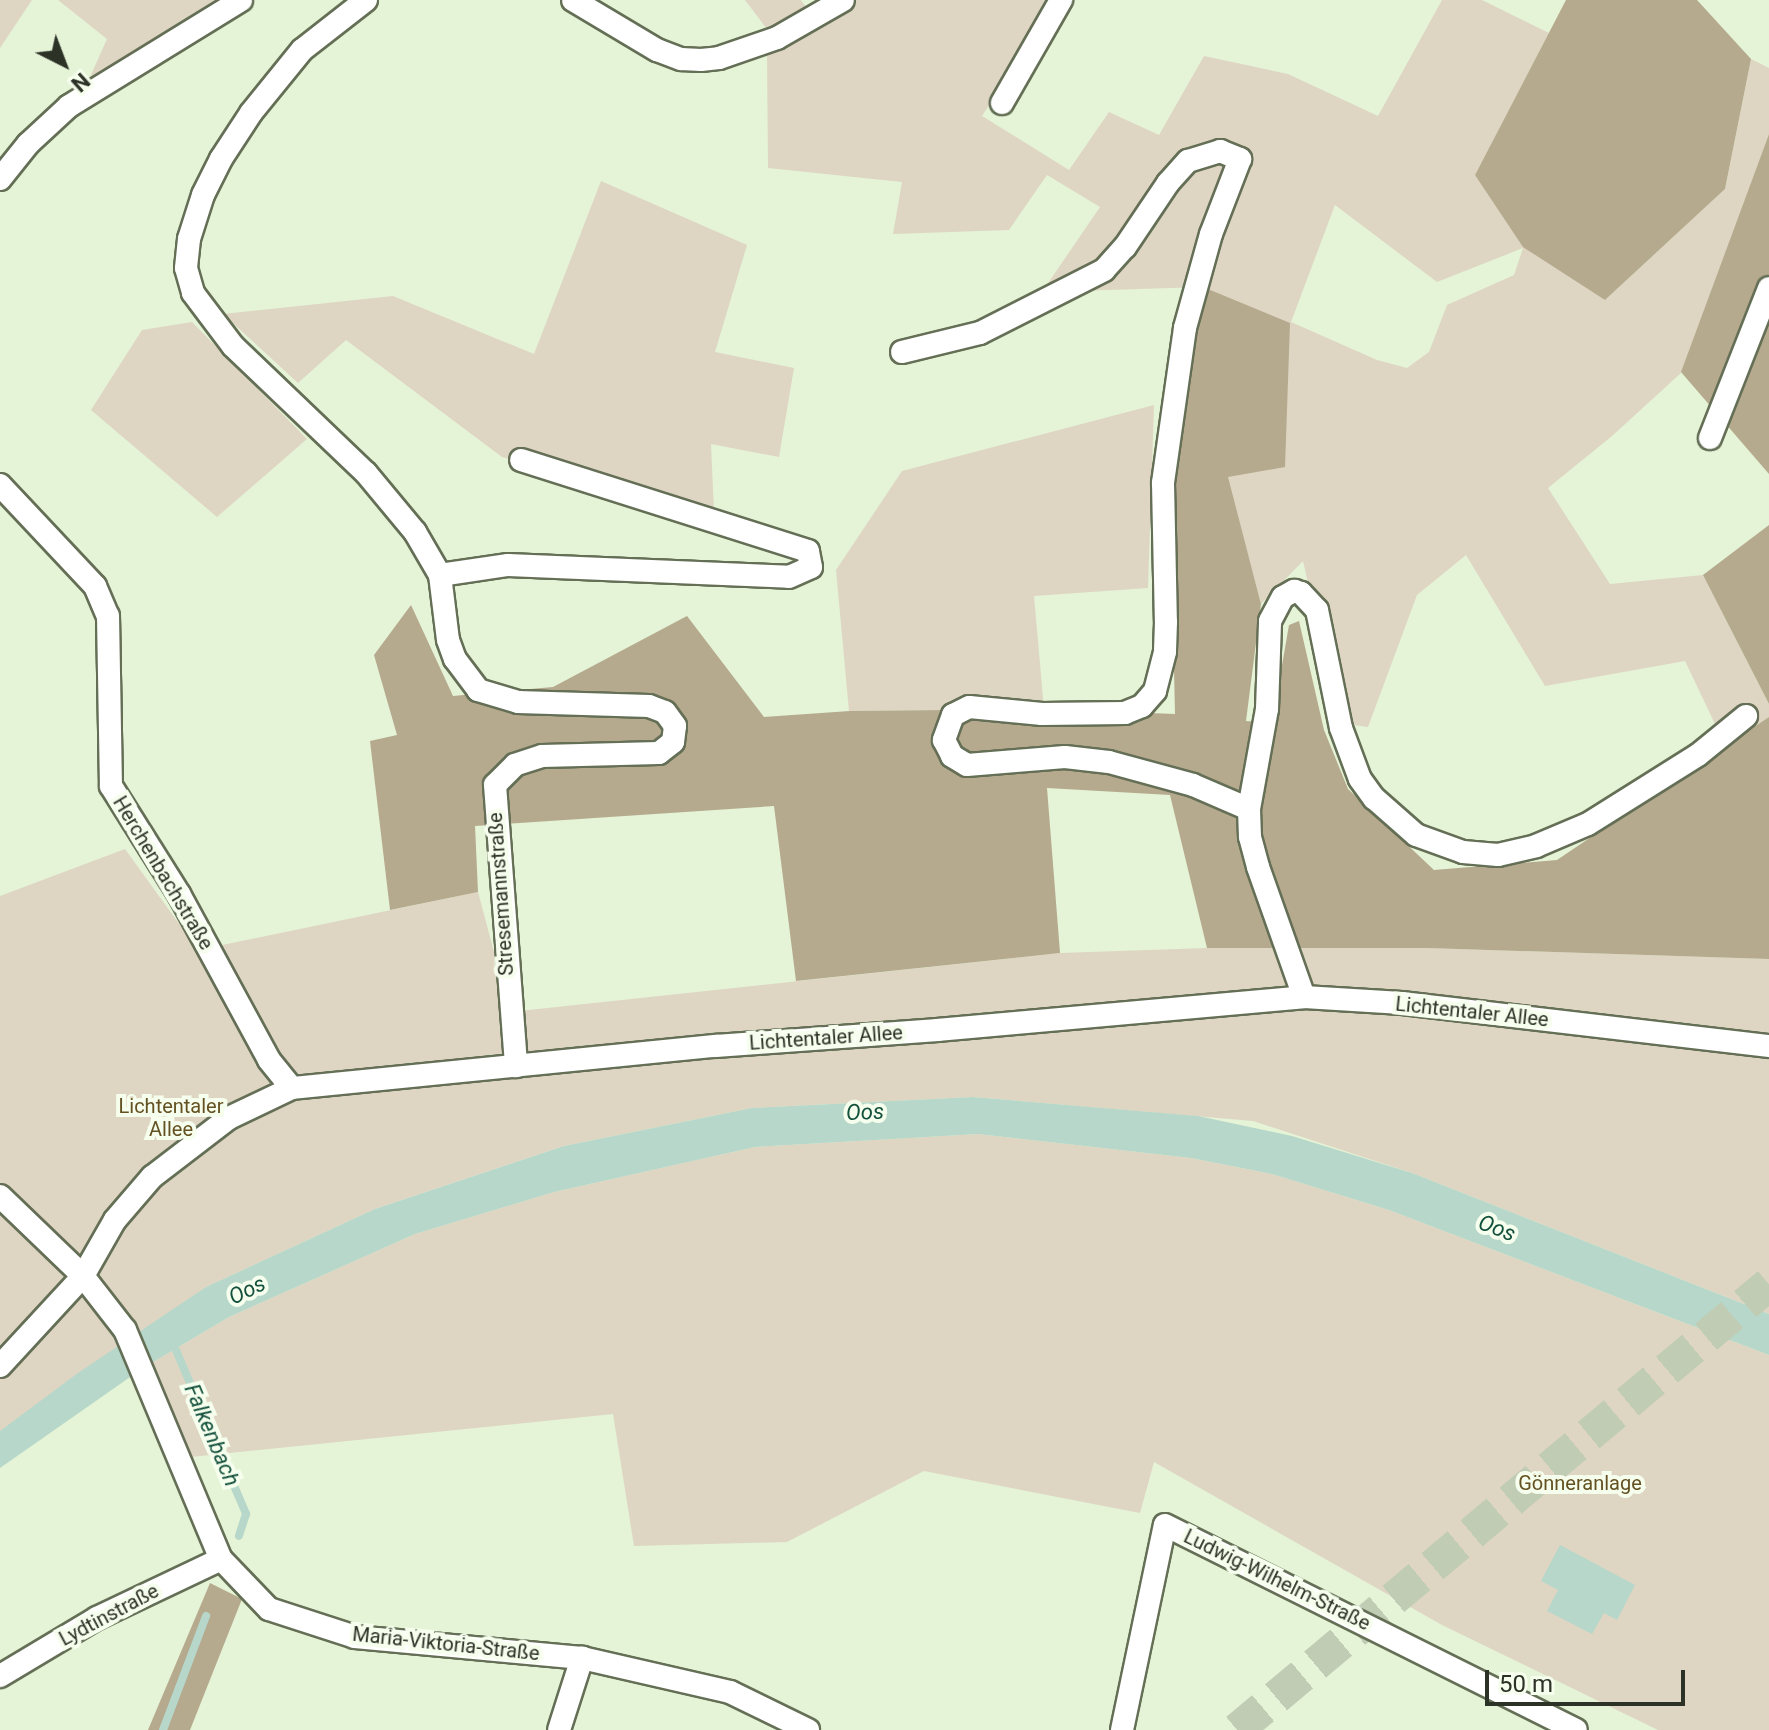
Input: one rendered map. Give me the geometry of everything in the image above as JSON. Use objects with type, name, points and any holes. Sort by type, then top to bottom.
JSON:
[{"type":"street","points":[[0,179],[28,144],[69,106],[241,0]]},
{"type":"street","name":"Stresemannstraße","points":[[366,0],[302,50],[251,113],[221,159],[203,195],[189,239],[186,268],[193,293],[210,320],[233,346],[366,473],[415,532],[440,575],[448,640],[465,676],[478,690],[518,702],[649,706],[671,718],[676,733],[673,742],[659,753],[529,759],[503,774],[495,785],[516,1066]]},
{"type":"street","points":[[573,0],[657,50],[681,59],[701,60],[733,54],[777,38],[843,0]]},
{"type":"street","points":[[1002,103],[1061,0]]},
{"type":"street","points":[[902,352],[980,333],[1104,270],[1125,247],[1168,183],[1188,161],[1220,151],[1240,159],[1211,234],[1185,328],[1163,483],[1165,652],[1155,691],[1142,706],[1125,713],[1042,714],[969,707],[953,715],[944,740],[952,756],[967,765],[1065,757],[1109,762],[1193,785],[1249,809]]},
{"type":"street","points":[[1710,438],[1769,288]]},
{"type":"street","points":[[440,575],[508,565],[789,577],[811,567],[808,551],[521,460]]},
{"type":"street","name":"Herchenbachstraße","points":[[0,485],[95,586],[108,616],[111,786],[179,894],[269,1060],[292,1088]]},
{"type":"street","points":[[1304,997],[1250,837],[1249,809],[1267,709],[1270,621],[1283,597],[1294,591],[1301,593],[1317,610],[1341,728],[1360,779],[1374,798],[1416,835],[1463,852],[1511,852],[1536,846],[1588,824],[1698,755],[1746,716]]},
{"type":"street","name":"Lichtentaler Allee","points":[[0,1366],[83,1276],[115,1220],[173,1157],[229,1118],[292,1088],[1304,997],[1402,1003],[1769,1046]]},
{"type":"street","name":"Maria-Viktoria-Straße","points":[[0,1196],[83,1276],[125,1330],[221,1559],[269,1609],[355,1637],[582,1658],[730,1692],[808,1730]]},
{"type":"street","name":"Ludwig-Wilhelm-Straße","points":[[1122,1730],[1165,1525],[1576,1730]]},
{"type":"street","name":"Lydtinstraße","points":[[0,1676],[97,1618],[221,1559]]},
{"type":"street","points":[[559,1730],[582,1658]]},
{"type":"green space","points":[[0,0],[32,0],[0,48]]},
{"type":"green space","points":[[58,0],[241,0],[86,86],[107,39]]},
{"type":"green space","points":[[745,0],[801,0],[811,14],[770,33]]},
{"type":"green space","points":[[848,0],[1056,0],[982,116],[1069,170],[1109,112],[1159,135],[1204,56],[1288,74],[1378,116],[1442,0],[1482,0],[1549,33],[1475,175],[1605,300],[1725,189],[1751,59],[1769,68],[1769,134],[1681,373],[1612,436],[1548,488],[1610,584],[1703,575],[1769,704],[1769,717],[1726,747],[1685,661],[1545,686],[1466,555],[1417,595],[1368,727],[1340,723],[1303,561],[1261,604],[1227,476],[1203,287],[1042,292],[1100,207],[1047,175],[1009,230],[893,234],[902,182],[768,168],[767,54]],"holes":[[[1335,205],[1437,282],[1523,248],[1514,275],[1447,305],[1429,352],[1407,368],[1377,360],[1291,322]]]},
{"type":"green space","points":[[601,181],[747,245],[715,352],[794,368],[779,457],[711,444],[714,512],[502,457],[346,340],[298,383],[223,314],[393,296],[534,354]]},
{"type":"green space","points":[[192,322],[307,439],[217,517],[91,410],[142,330]]},
{"type":"green space","points":[[1154,405],[1148,588],[1034,596],[1044,709],[849,711],[836,570],[902,471]]},
{"type":"green space","name":"Lichtentaler Allee","points":[[125,849],[198,950],[478,892],[510,1012],[1060,953],[1207,948],[1427,948],[1769,959],[1769,1314],[1412,1173],[1253,1121],[973,1097],[752,1108],[564,1146],[375,1209],[206,1287],[0,1431],[0,896]]},
{"type":"green space","name":"Gönneranlage","points":[[978,1134],[1191,1158],[1272,1174],[1389,1210],[1769,1355],[1769,1730],[1658,1730],[1442,1625],[1154,1462],[1140,1513],[924,1471],[787,1542],[634,1546],[613,1414],[181,1458],[143,1368],[229,1317],[415,1234],[554,1192],[755,1147]]},
{"type":"shaded area","points":[[1566,0],[1697,0],[1751,59],[1725,189],[1605,300],[1523,247],[1475,175]]},
{"type":"shaded area","points":[[1769,134],[1769,474],[1681,372]]},
{"type":"shaded area","points":[[1203,287],[1290,323],[1285,467],[1228,477],[1261,604],[1246,721],[1272,723],[1289,625],[1299,621],[1324,730],[1348,789],[1434,870],[1557,860],[1769,717],[1769,959],[1427,948],[1207,948],[1170,795],[1047,788],[1060,953],[796,981],[774,806],[475,826],[478,892],[390,910],[370,741],[397,735],[374,655],[411,605],[453,696],[553,687],[687,616],[764,717],[850,711],[1044,709],[1175,714],[1170,486]]},
{"type":"shaded area","points":[[1769,525],[1769,704],[1703,575]]},
{"type":"shaded area","points":[[210,1583],[242,1599],[190,1730],[148,1730]]},
{"type":"water","name":"Oos","points":[[973,1097],[1198,1116],[1292,1136],[1412,1173],[1769,1314],[1769,1355],[1389,1210],[1272,1174],[1191,1158],[978,1134],[755,1147],[554,1192],[415,1234],[229,1317],[143,1368],[0,1468],[0,1431],[78,1373],[206,1287],[375,1209],[564,1146],[752,1108]]},
{"type":"water","points":[[1560,1545],[1635,1585],[1617,1620],[1604,1613],[1592,1634],[1547,1611],[1558,1590],[1541,1581]]},
{"type":"waterway","name":"Falkenbach","points":[[172,1341],[246,1514],[239,1536]]},
{"type":"waterway","name":"Falkenbach","points":[[163,1730],[206,1616]]},
{"type":"tunnel","points":[[1237,1730],[1769,1284]]}]
